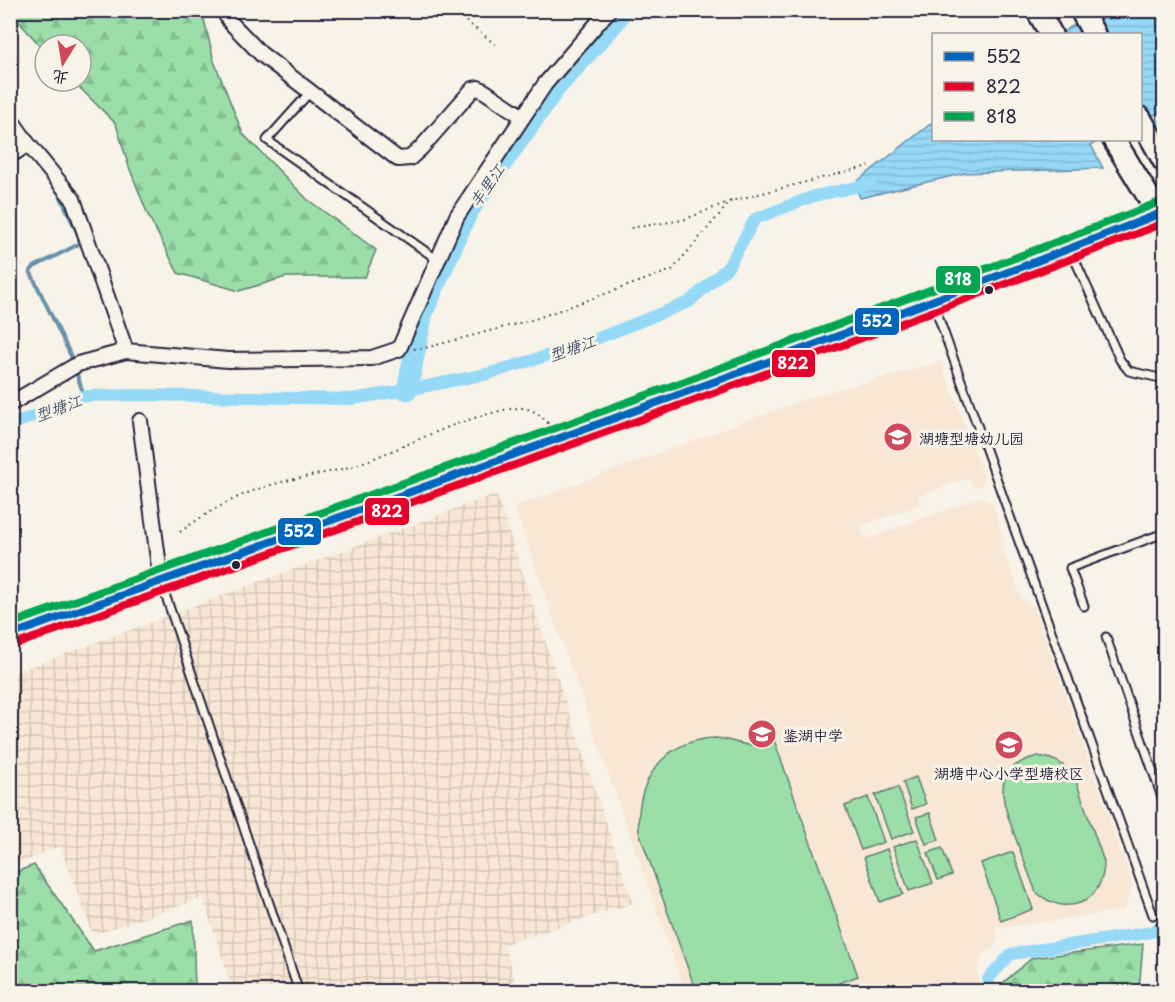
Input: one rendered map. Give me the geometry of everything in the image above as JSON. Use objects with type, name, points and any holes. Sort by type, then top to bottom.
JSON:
[{"type":"main road","points":[[1081,10],[1093,33]]},
{"type":"main road","points":[[1037,11],[1050,33]]},
{"type":"main road","points":[[1144,124],[1164,161]]},
{"type":"main road","points":[[10,635],[561,437],[1162,213],[1116,143]]},
{"type":"street","points":[[223,10],[231,23],[261,54],[398,159],[410,158],[421,148],[473,89],[478,88],[484,91],[523,117]]},
{"type":"street","points":[[10,404],[75,365],[126,351],[228,360],[372,358],[399,350],[458,216],[545,84],[609,10]]},
{"type":"street","points":[[10,118],[19,150],[73,200],[126,351]]},
{"type":"street","points":[[140,421],[161,582]]},
{"type":"lane","points":[[310,92],[267,140],[438,260]]},
{"type":"lane","points":[[1070,248],[1120,360],[1129,371],[1164,379]]},
{"type":"lane","points":[[932,300],[1153,915]]},
{"type":"lane","points":[[1084,606],[1070,568],[1164,533]]},
{"type":"lane","points":[[161,582],[299,992]]},
{"type":"lane","points":[[1107,637],[1164,803]]},
{"type":"path","points":[[452,10],[496,45]]},
{"type":"path","points":[[631,228],[683,220],[731,201],[869,166]]},
{"type":"path","points":[[425,348],[535,319],[672,270],[731,201]]},
{"type":"path","points":[[180,532],[203,515],[243,495],[277,483],[355,465],[396,450],[452,424],[495,411],[524,408],[538,412],[561,437]]},
{"type":"path","points":[[1153,915],[1164,943]]},
{"type":"shaded area","name":"鉴湖中学","points":[[941,362],[985,479],[981,485],[973,488],[969,478],[918,496],[920,505],[860,526],[866,539],[982,497],[992,502],[1004,540],[1002,547],[1022,600],[1034,606],[1133,885],[1124,910],[996,929],[998,938],[993,948],[981,956],[977,977],[983,991],[685,991],[514,507],[811,397]]},
{"type":"shaded area","points":[[496,494],[633,903],[504,944],[518,991],[233,991],[203,898],[93,935],[60,846],[11,867],[11,674]]},
{"type":"green space","points":[[10,11],[202,11],[214,61],[243,134],[307,199],[376,250],[365,277],[286,277],[239,291],[178,273],[148,215],[129,167],[116,124],[85,93],[93,93],[93,33],[33,33],[33,38]]},
{"type":"green space","points":[[773,737],[858,976],[839,983],[833,991],[696,991],[639,832],[642,797],[647,781],[656,767],[680,747],[696,741],[715,738],[754,745]]},
{"type":"green space","points":[[1038,756],[1061,764],[1073,775],[1104,862],[1098,888],[1090,897],[1071,905],[1048,900],[1036,892],[1004,800],[1005,778],[1011,769]]},
{"type":"green space","points":[[916,777],[926,804],[912,809],[903,782]]},
{"type":"green space","points":[[898,787],[914,831],[891,839],[875,795]]},
{"type":"green space","points":[[868,797],[884,842],[861,850],[845,806]]},
{"type":"green space","points":[[930,813],[939,840],[926,844],[916,817]]},
{"type":"green space","points":[[917,839],[933,883],[909,891],[893,847]]},
{"type":"green space","points":[[942,848],[952,875],[938,880],[928,853]]},
{"type":"green space","points":[[887,849],[903,894],[880,902],[864,857]]},
{"type":"green space","points":[[1013,852],[1033,909],[1001,921],[981,863]]},
{"type":"green space","points":[[34,865],[94,951],[193,920],[195,990],[193,992],[11,991],[11,874]]},
{"type":"green space","points":[[1143,944],[1139,991],[999,991],[998,987],[1032,958]]},
{"type":"water","points":[[1095,11],[1164,11],[1164,110],[1142,121],[1142,33],[1062,33]]},
{"type":"water","points":[[932,123],[932,141],[1100,141],[1091,145],[1103,168],[965,173],[860,198],[855,183]]},
{"type":"waterway","name":"丰里江","points":[[407,390],[423,312],[468,211],[556,87],[614,23],[622,10]]},
{"type":"waterway","name":"型塘江","points":[[1142,129],[1164,124]]},
{"type":"waterway","points":[[46,176],[60,195],[79,237],[79,244],[30,271],[71,356],[84,396]]},
{"type":"waterway","name":"型塘江","points":[[10,425],[84,396],[352,399],[487,374],[576,347],[689,302],[728,267],[755,219],[814,196],[870,184]]},
{"type":"waterway","points":[[990,992],[988,979],[1011,954],[1152,932],[1164,925]]},
{"type":"transit line","name":"818","points":[[10,624],[731,364],[1160,202]]},
{"type":"transit line","name":"552","points":[[10,635],[733,375],[1164,212]]},
{"type":"transit line","name":"822","points":[[14,645],[734,385],[1164,223]]},
{"type":"place","name":"湖塘型塘幼儿园","points":[[898,437]]},
{"type":"place","name":"鉴湖中学","points":[[762,734]]},
{"type":"place","name":"湖塘中心小学型塘校区","points":[[1009,745]]}]
